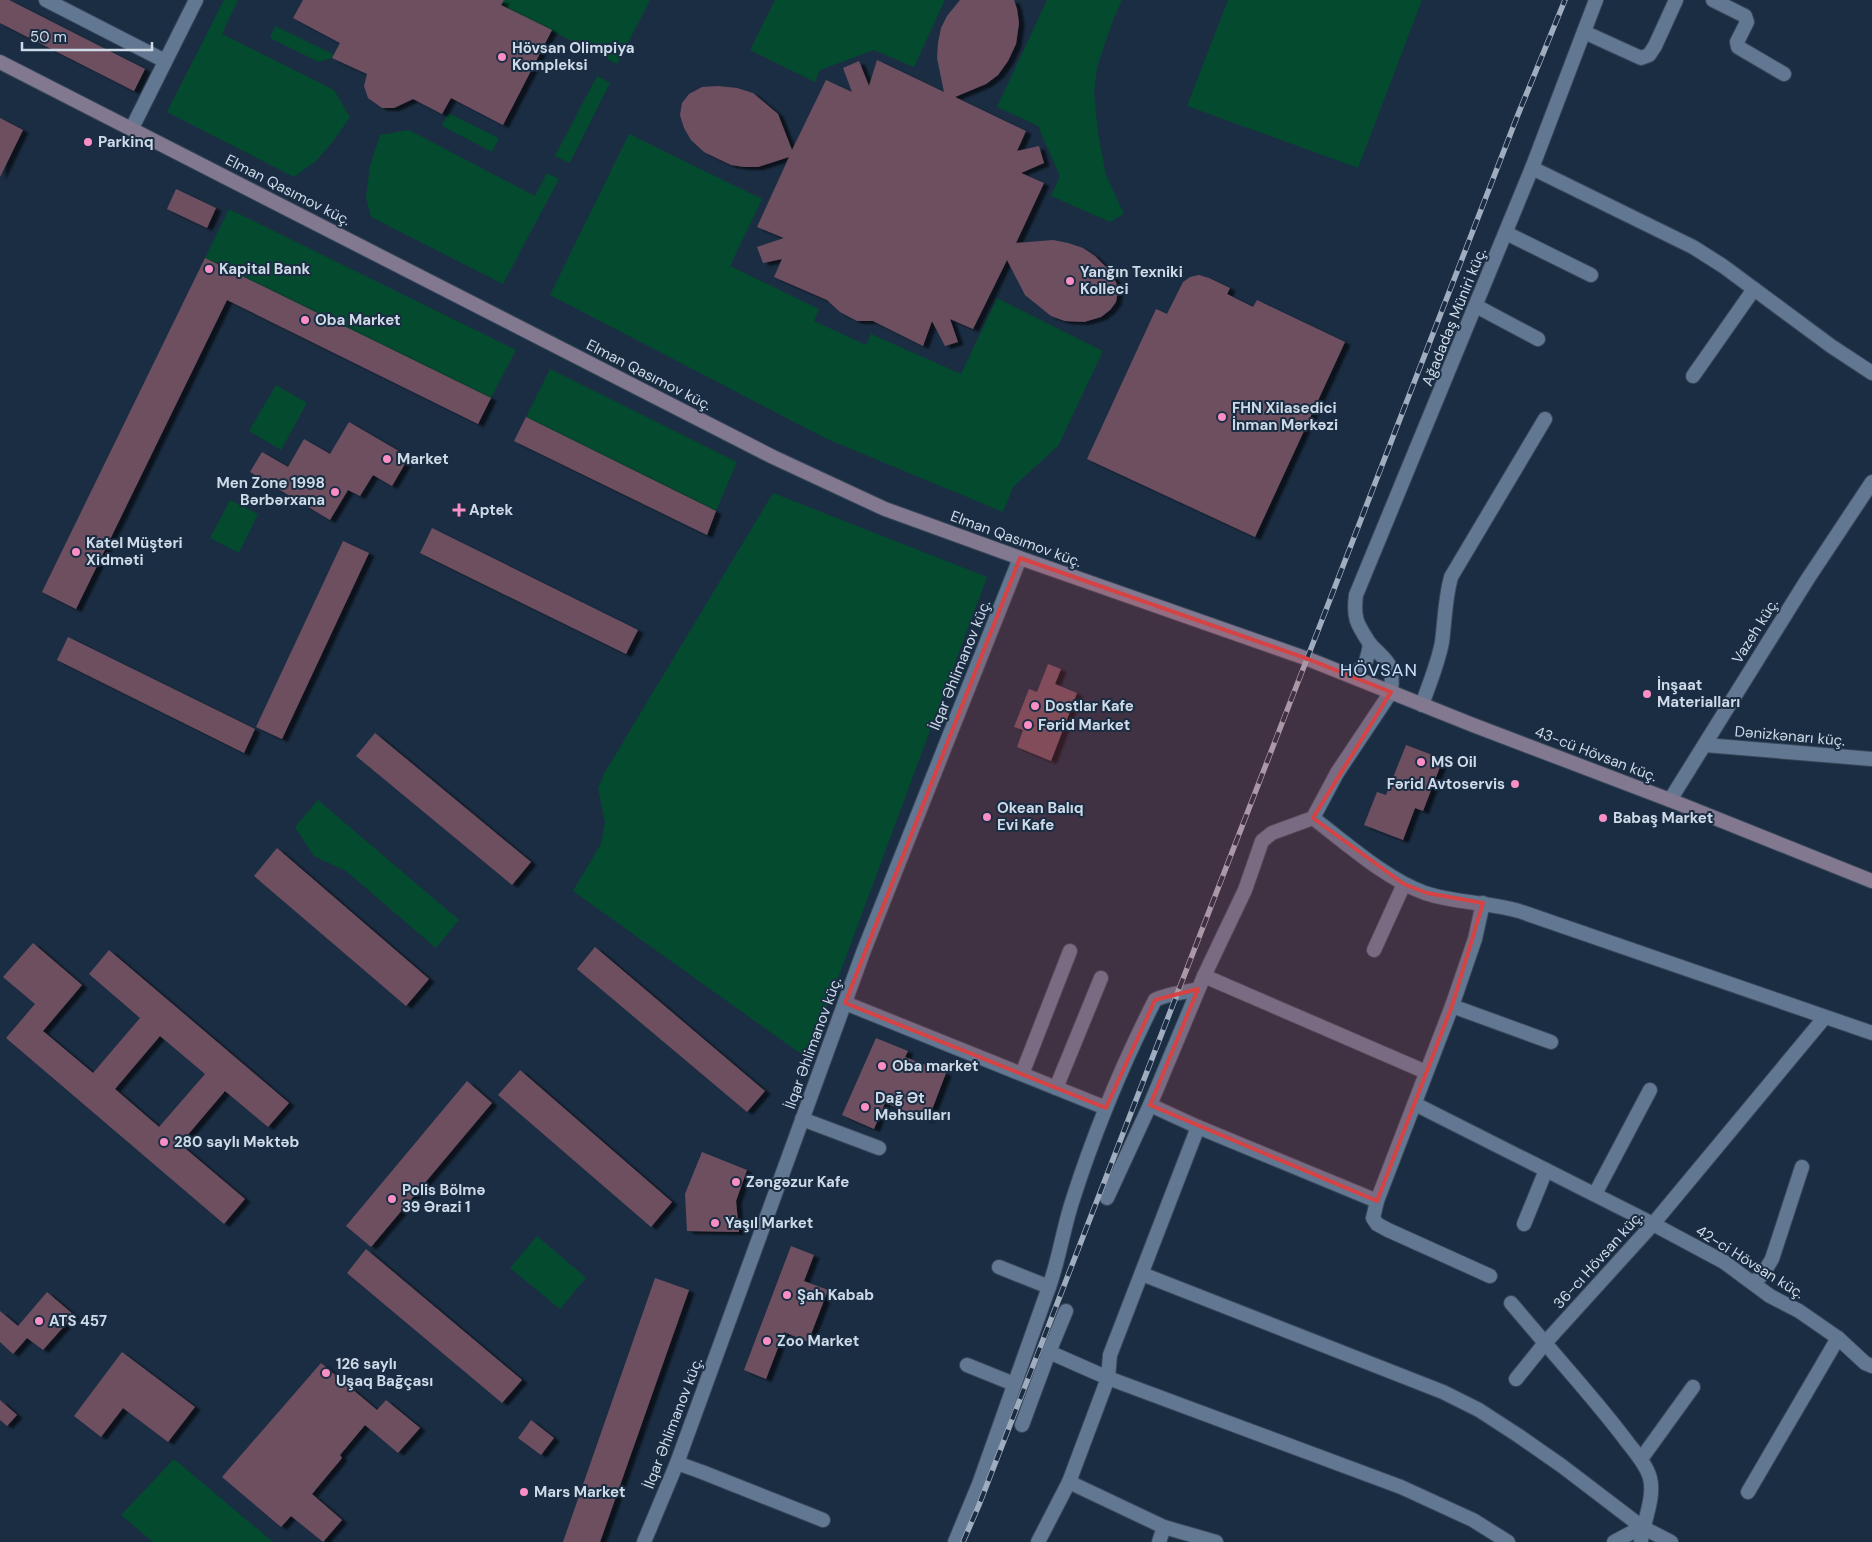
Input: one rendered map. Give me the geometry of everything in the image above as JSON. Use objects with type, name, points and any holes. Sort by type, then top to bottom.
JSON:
[{"type":"main road","name":"Elman Qasımov küç.","points":[[0,62],[773,457],[885,509],[1308,659]]},
{"type":"main road","name":"43-cü Hövsan küç.","points":[[1308,659],[1872,881]]},
{"type":"street","points":[[46,0],[165,61]]},
{"type":"street","points":[[132,128],[196,0]]},
{"type":"street","name":"Ağadadaş Müniri küç.","points":[[1390,692],[1392,670],[1389,664],[1370,644],[1356,623],[1354,609],[1356,595],[1506,233],[1596,0]]},
{"type":"street","points":[[1584,32],[1641,58],[1649,55],[1655,46],[1676,0]]},
{"type":"street","points":[[1713,0],[1745,16],[1747,22],[1737,42],[1738,47],[1784,74]]},
{"type":"street","points":[[1532,168],[1694,247],[1831,346],[1872,373]]},
{"type":"street","points":[[1506,233],[1591,275]]},
{"type":"street","points":[[1693,376],[1754,289]]},
{"type":"street","points":[[1476,306],[1538,339]]},
{"type":"street","points":[[1422,705],[1438,662],[1446,598],[1451,577],[1545,419]]},
{"type":"street","name":"Vazeh küç.","points":[[1670,800],[1802,588],[1872,482]]},
{"type":"street","name":"İlqar Əhlimanov küç.","points":[[644,1542],[677,1463],[864,950],[1020,558]]},
{"type":"street","points":[[1352,676],[1368,660],[1370,644]]},
{"type":"street","points":[[1107,1198],[1150,1105],[1204,976],[1246,890],[1262,841],[1272,833],[1313,818],[1337,773],[1390,692]]},
{"type":"street","name":"Dənizkənarı küç.","points":[[1705,745],[1872,759]]},
{"type":"street","points":[[1313,818],[1404,884],[1426,893],[1519,910],[1872,1033]]},
{"type":"street","points":[[1374,950],[1404,884]]},
{"type":"street","points":[[1483,903],[1475,939],[1452,1006],[1377,1201],[1373,1218],[1377,1224],[1490,1276]]},
{"type":"street","points":[[1022,1074],[1070,951]]},
{"type":"street","points":[[1204,976],[1426,1072]]},
{"type":"street","points":[[1056,1088],[1101,978]]},
{"type":"street","points":[[955,1542],[979,1484],[1049,1287],[1058,1261],[1072,1202],[1106,1108],[1155,1000],[1164,996],[1198,990]]},
{"type":"street","points":[[845,1003],[1106,1108]]},
{"type":"street","points":[[1452,1006],[1551,1042]]},
{"type":"street","name":"36-cı Hövsan küç.","points":[[1516,1379],[1545,1343],[1653,1224],[1825,1017]]},
{"type":"street","points":[[1595,1194],[1650,1090]]},
{"type":"street","name":"42-ci Hövsan küç.","points":[[1415,1104],[1595,1194],[1724,1262],[1770,1296],[1799,1311],[1870,1360]]},
{"type":"street","points":[[1150,1105],[1198,1127],[1377,1201]]},
{"type":"street","points":[[802,1119],[879,1148]]},
{"type":"street","points":[[1038,1542],[1069,1482],[1108,1378],[1110,1355],[1198,1127]]},
{"type":"street","points":[[1753,1283],[1764,1274],[1772,1259],[1802,1167]]},
{"type":"street","points":[[1524,1224],[1546,1170]]},
{"type":"street","points":[[999,1267],[1049,1287]]},
{"type":"street","points":[[1142,1274],[1443,1392],[1479,1410],[1562,1466],[1642,1527],[1671,1542]]},
{"type":"street","points":[[1511,1303],[1613,1422],[1640,1459],[1650,1478],[1651,1497],[1642,1527],[1641,1542]]},
{"type":"street","points":[[1022,1426],[1066,1311]]},
{"type":"street","points":[[1748,1492],[1838,1338]]},
{"type":"street","points":[[1049,1352],[1108,1378],[1401,1487],[1473,1520],[1508,1542]]},
{"type":"street","points":[[967,1366],[1014,1384]]},
{"type":"street","points":[[1640,1459],[1693,1387]]},
{"type":"street","points":[[677,1463],[823,1520]]},
{"type":"street","points":[[1069,1482],[1164,1527],[1216,1542]]},
{"type":"street","points":[[1159,1542],[1164,1527]]},
{"type":"street","points":[[1614,1542],[1642,1527]]},
{"type":"highlighted area","points":[[1020,558],[1308,659],[1391,692],[1313,818],[1404,884],[1427,893],[1483,903],[1452,1006],[1377,1201],[1150,1105],[1198,989],[1155,1000],[1106,1108],[845,1003]]},
{"type":"green space","points":[[224,0],[238,0],[222,34],[334,90],[350,117],[317,160],[294,177],[167,112]]},
{"type":"green space","points":[[504,0],[650,0],[617,64],[501,5]]},
{"type":"green space","points":[[775,0],[945,0],[914,67],[874,50],[820,70],[815,82],[750,50]]},
{"type":"green space","points":[[1047,0],[1122,0],[1097,67],[1094,93],[1098,133],[1106,175],[1124,214],[1110,222],[1051,196],[1060,176],[1038,126],[997,107]]},
{"type":"green space","points":[[1228,0],[1422,0],[1358,168],[1187,106]]},
{"type":"green space","points":[[275,26],[333,54],[332,58],[319,62],[270,38]]},
{"type":"green space","points":[[597,76],[610,83],[570,163],[555,156]]},
{"type":"green space","points":[[448,113],[499,138],[492,152],[442,126]]},
{"type":"green space","points":[[409,130],[535,196],[547,173],[559,179],[503,284],[371,217],[366,197],[370,166],[380,135]]},
{"type":"green space","points":[[629,134],[762,199],[730,266],[819,309],[814,321],[866,345],[871,334],[961,374],[997,298],[1103,351],[1058,446],[1013,487],[1003,512],[827,439],[550,295]]},
{"type":"green space","points":[[229,209],[516,350],[491,398],[205,258]]},
{"type":"green space","points":[[550,369],[737,462],[716,511],[526,417]]},
{"type":"green space","points":[[276,385],[307,403],[281,450],[249,431]]},
{"type":"green space","points":[[773,493],[987,577],[808,1059],[573,891],[601,844],[605,822],[598,788],[605,772]]},
{"type":"green space","points":[[230,500],[258,514],[239,553],[210,538]]},
{"type":"green space","points":[[318,800],[459,920],[436,948],[346,871],[314,856],[295,827]]},
{"type":"green space","points":[[537,1236],[586,1278],[560,1309],[510,1268]]},
{"type":"green space","points":[[174,1459],[273,1542],[153,1542],[121,1515]]},
{"type":"building","points":[[0,0],[9,0],[145,69],[134,91],[0,23]]},
{"type":"building","points":[[303,0],[504,0],[501,5],[552,30],[503,125],[451,98],[442,114],[413,99],[394,108],[382,108],[368,98],[364,86],[367,74],[332,58],[340,43],[293,18]]},
{"type":"building","points":[[960,0],[1014,0],[1017,9],[1019,23],[1016,44],[1008,61],[998,75],[986,84],[955,97],[1026,131],[1017,151],[1039,146],[1044,163],[1021,173],[1044,183],[1016,243],[1053,240],[1083,248],[1095,256],[1107,268],[1116,282],[1118,290],[1116,302],[1101,317],[1084,322],[1065,321],[1051,316],[1025,295],[1007,260],[973,329],[950,319],[958,342],[945,346],[932,321],[923,346],[873,321],[857,321],[840,312],[827,300],[774,277],[782,259],[763,263],[757,247],[784,238],[757,227],[789,157],[758,167],[731,165],[704,152],[691,140],[684,128],[680,115],[682,103],[689,94],[702,87],[737,88],[753,93],[778,114],[792,150],[826,80],[852,92],[843,68],[859,61],[869,86],[877,60],[944,92],[937,58],[938,43],[941,28],[947,16]]},
{"type":"building","points":[[0,118],[23,130],[0,177]]},
{"type":"building","points":[[176,189],[216,208],[207,228],[167,209]]},
{"type":"building","points":[[205,258],[491,398],[478,424],[227,300],[76,609],[42,592]]},
{"type":"building","points":[[1199,275],[1230,288],[1227,294],[1253,307],[1257,300],[1345,342],[1255,537],[1087,459],[1156,309],[1167,314],[1183,282],[1190,277]]},
{"type":"building","points":[[526,417],[716,511],[707,535],[514,441]]},
{"type":"building","points":[[349,422],[409,457],[392,486],[373,475],[360,496],[348,490],[330,520],[250,472],[262,452],[288,467],[304,439],[330,454]]},
{"type":"building","points":[[432,528],[638,630],[626,654],[420,553]]},
{"type":"building","points":[[343,541],[369,553],[282,739],[256,727]]},
{"type":"building","points":[[68,637],[255,729],[244,753],[57,660]]},
{"type":"building","points":[[1048,664],[1061,669],[1055,684],[1077,693],[1051,761],[1017,747],[1023,730],[1014,727],[1029,689],[1037,692]]},
{"type":"building","points":[[375,733],[531,862],[512,885],[356,756]]},
{"type":"building","points":[[1406,745],[1443,759],[1423,811],[1415,808],[1403,840],[1364,825],[1377,792],[1386,795]]},
{"type":"building","points":[[277,848],[429,979],[406,1006],[254,876]]},
{"type":"building","points":[[33,943],[82,985],[43,1031],[93,1073],[140,1018],[89,974],[109,950],[289,1103],[268,1127],[225,1091],[180,1144],[245,1199],[224,1224],[6,1038],[35,1004],[3,977]],"holes":[[[160,1036],[205,1074],[159,1127],[115,1089]]]},
{"type":"building","points":[[595,947],[765,1091],[747,1112],[577,969]]},
{"type":"building","points":[[876,1038],[908,1051],[905,1057],[946,1073],[928,1120],[885,1103],[874,1129],[842,1115]]},
{"type":"building","points":[[520,1070],[672,1202],[651,1227],[498,1095]]},
{"type":"building","points":[[467,1081],[492,1103],[371,1247],[346,1226]]},
{"type":"building","points":[[702,1152],[747,1170],[736,1201],[739,1232],[687,1231],[685,1194]]},
{"type":"building","points":[[791,1246],[814,1255],[804,1281],[828,1290],[808,1342],[784,1332],[766,1379],[744,1370]]},
{"type":"building","points":[[366,1249],[522,1380],[502,1403],[347,1273]]},
{"type":"building","points":[[655,1278],[689,1290],[600,1542],[563,1542]]},
{"type":"building","points":[[47,1292],[74,1315],[43,1350],[27,1338],[13,1354],[0,1342],[0,1311],[18,1326]]},
{"type":"building","points":[[122,1352],[195,1407],[168,1442],[123,1408],[101,1437],[74,1416]]},
{"type":"building","points":[[321,1363],[377,1410],[386,1400],[420,1428],[398,1453],[365,1425],[340,1455],[342,1458],[312,1494],[342,1520],[323,1542],[291,1516],[281,1527],[222,1477]]},
{"type":"building","points":[[0,1400],[17,1415],[7,1426],[0,1420]]},
{"type":"building","points":[[531,1420],[554,1438],[541,1455],[518,1438]]},
{"type":"railway","points":[[963,1542],[979,1505],[1517,117],[1565,0]]},
{"type":"place","name":"Hövsan Olimpiya Kompleksi","points":[[502,57]]},
{"type":"place","name":"Parkinq","points":[[88,142]]},
{"type":"place","name":"Kapital Bank","points":[[209,269]]},
{"type":"place","name":"Yanğın Texniki Kolleci","points":[[1070,281]]},
{"type":"place","name":"Oba Market","points":[[305,320]]},
{"type":"place","name":"FHN Xilasedici İnman Mərkəzi","points":[[1222,417]]},
{"type":"place","name":"Market","points":[[387,459]]},
{"type":"place","name":"Men Zone 1998 Bərbərxana","points":[[335,492]]},
{"type":"place","name":"Aptek","points":[[459,510]]},
{"type":"place","name":"Katel Müştəri Xidməti","points":[[76,552]]},
{"type":"place","name":"İnşaat Materialları","points":[[1647,694]]},
{"type":"place","name":"Dostlar Kafe","points":[[1035,706]]},
{"type":"place","name":"Fərid Market","points":[[1028,725]]},
{"type":"place","name":"MS Oil","points":[[1421,762]]},
{"type":"place","name":"Fərid Avtoservis","points":[[1515,784]]},
{"type":"place","name":"Okean Balıq Evi Kafe","points":[[987,817]]},
{"type":"place","name":"Babaş Market","points":[[1603,818]]},
{"type":"place","name":"Oba market","points":[[882,1066]]},
{"type":"place","name":"Dağ Ət Məhsulları","points":[[865,1107]]},
{"type":"place","name":"280 saylı Məktəb","points":[[164,1142]]},
{"type":"place","name":"Zəngəzur Kafe","points":[[736,1182]]},
{"type":"place","name":"Polis Bölmə 39 Ərazi 1","points":[[392,1199]]},
{"type":"place","name":"Yaşıl Market","points":[[715,1223]]},
{"type":"place","name":"Şah Kabab","points":[[787,1295]]},
{"type":"place","name":"ATS 457","points":[[39,1321]]},
{"type":"place","name":"Zoo Market","points":[[767,1341]]},
{"type":"place","name":"126 saylı Uşaq Bağçası","points":[[326,1373]]},
{"type":"place","name":"Mars Market","points":[[524,1492]]},
{"type":"district","name":"HÖVSAN","points":[[1379,670]]}]
